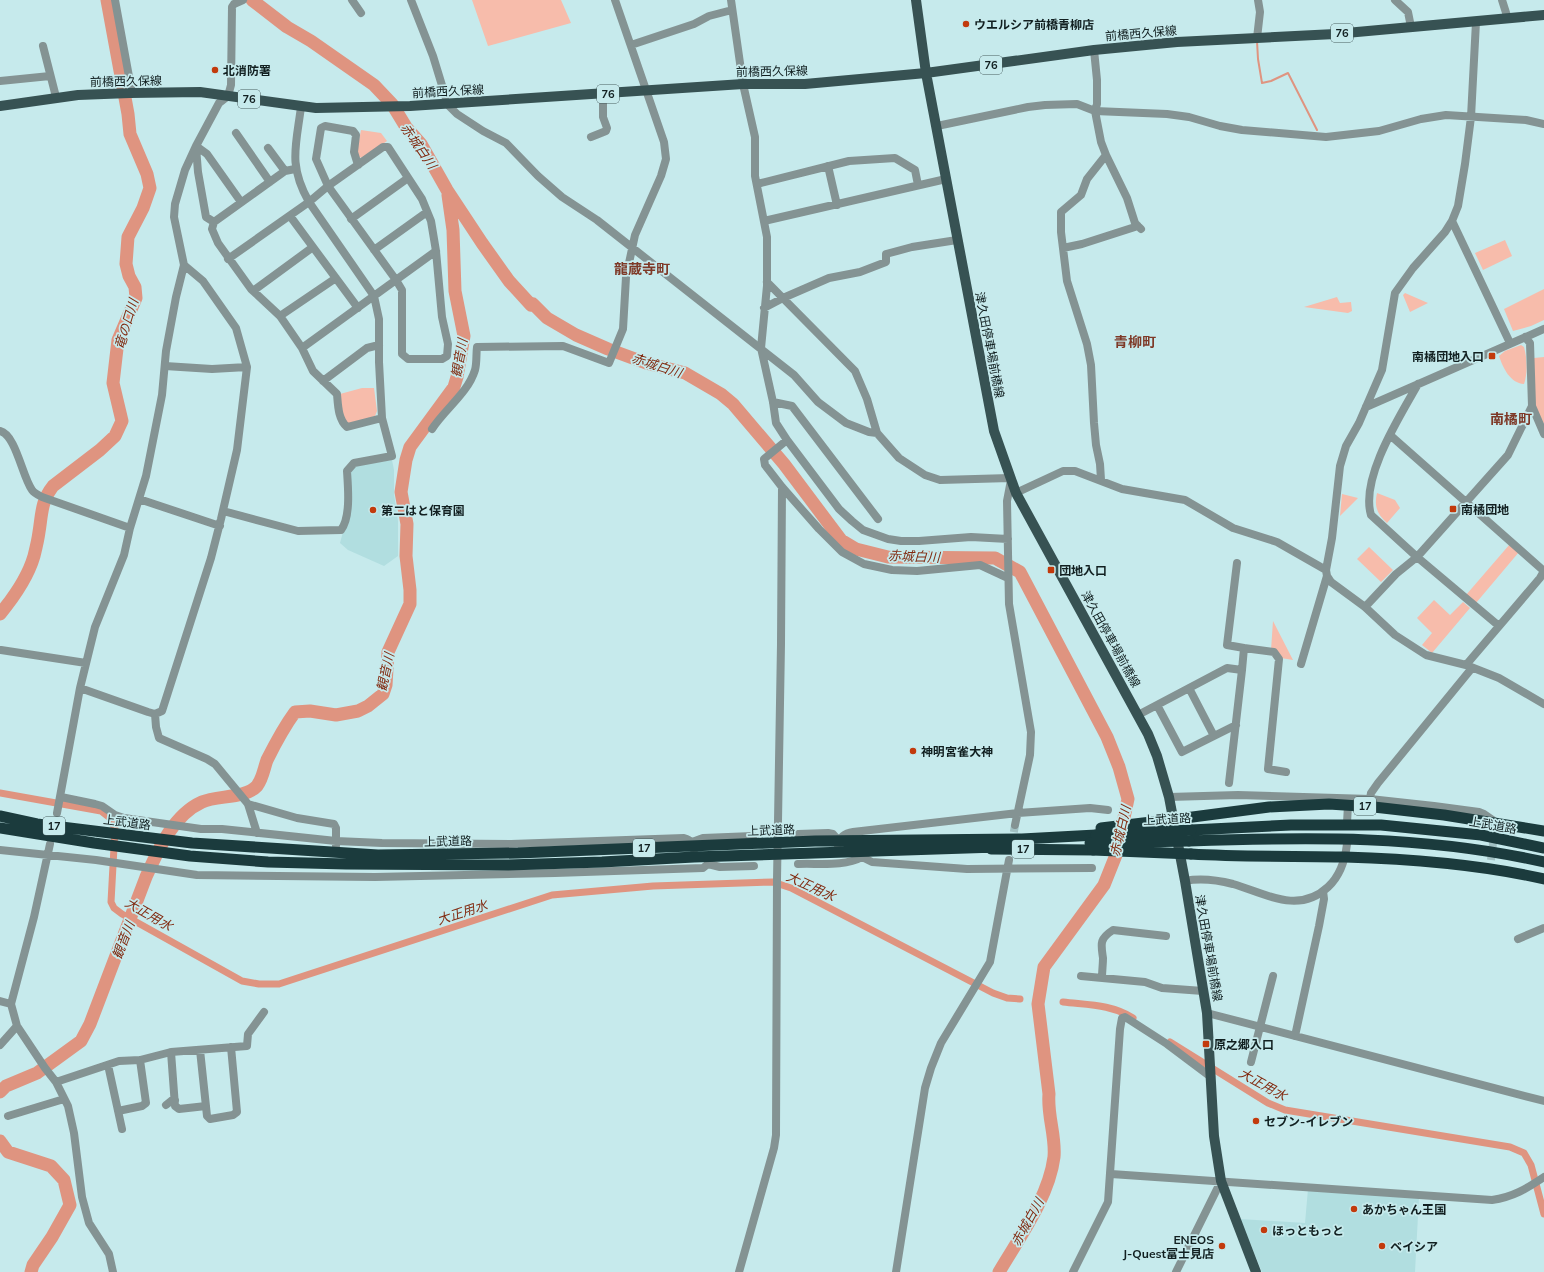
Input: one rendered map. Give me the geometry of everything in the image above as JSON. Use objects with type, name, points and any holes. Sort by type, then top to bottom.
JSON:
[{"type":"highway","name":"17","points":[[1095,839],[1185,818],[1291,805],[1348,805],[1444,815],[1544,831]]},
{"type":"highway","name":"17","points":[[0,813],[39,824]]},
{"type":"highway","name":"上武道路","points":[[0,816],[39,824],[152,839],[192,843],[378,854],[518,853],[693,848],[777,848],[1022,839],[1095,839]]},
{"type":"highway","name":"上武道路","points":[[839,846],[859,854],[1095,839],[1190,835],[1291,825],[1381,825],[1481,835],[1544,848]]},
{"type":"highway","name":"上武道路","points":[[0,828],[47,840],[122,847],[190,856],[308,864],[424,866],[571,863],[693,848],[709,860],[777,848]]},
{"type":"highway","name":"17","points":[[0,835],[47,840]]},
{"type":"highway","name":"上武道路","points":[[1190,835],[1365,839],[1466,847],[1544,862]]},
{"type":"highway","name":"17","points":[[1095,839],[1191,854],[1266,857],[1345,857],[1490,864],[1544,879]]},
{"type":"main road","name":"津久田停車場前橋線","points":[[916,0],[926,73],[994,431],[1016,493],[1148,734],[1157,756],[1169,797],[1185,881],[1207,1013],[1214,1136],[1221,1181],[1256,1272]]},
{"type":"main road","name":"前橋西久保線","points":[[0,106],[56,97],[117,93],[200,92],[316,108],[448,105],[743,84],[805,84],[926,73],[1094,50],[1176,42],[1335,34],[1544,15]]},
{"type":"street","points":[[115,0],[131,93]]},
{"type":"street","points":[[352,0],[361,13]]},
{"type":"street","points":[[411,0],[433,56],[448,105],[457,114],[483,131],[506,143],[556,192],[597,220],[761,348],[794,375],[818,402],[846,423],[869,432],[877,433]]},
{"type":"street","points":[[432,429],[438,419],[466,387],[476,369],[477,347],[563,346],[609,363],[623,329],[626,277],[635,235],[661,176],[666,159],[664,142],[615,0]]},
{"type":"street","points":[[731,0],[743,84],[755,137],[757,184],[767,237],[767,282],[761,348],[776,423],[786,441],[839,509],[852,522],[870,533],[888,540],[901,541],[919,542],[971,537],[1008,542]]},
{"type":"street","points":[[1257,38],[1260,12],[1258,0]]},
{"type":"street","points":[[1395,0],[1408,12],[1410,27]]},
{"type":"street","points":[[1502,0],[1508,19]]},
{"type":"street","points":[[58,811],[80,688],[95,627],[124,555],[130,528],[146,476],[162,395],[176,297],[184,265],[174,217],[175,204],[185,170],[196,146],[219,103],[228,96],[231,85],[232,7],[236,2]]},
{"type":"street","points":[[631,45],[694,24],[709,16],[732,10]]},
{"type":"street","points":[[1301,664],[1327,573],[1340,466],[1346,446],[1359,423],[1382,370],[1387,348],[1395,293],[1413,268],[1445,232],[1452,221],[1458,206],[1472,117],[1476,22]]},
{"type":"street","points":[[43,46],[56,97]]},
{"type":"street","points":[[1064,248],[1140,227],[1135,224],[1124,192],[1101,142],[1095,111],[1097,104],[1097,80],[1094,50]]},
{"type":"street","points":[[0,81],[50,76]]},
{"type":"street","points":[[591,137],[606,132],[603,117],[603,94]]},
{"type":"street","points":[[936,126],[1008,110],[1045,104],[1077,104],[1095,111],[1166,114],[1189,117],[1220,126],[1242,130],[1326,137],[1379,131],[1421,119],[1446,115],[1526,120],[1544,124]]},
{"type":"street","points":[[223,511],[298,531],[341,530],[345,525],[348,496],[347,471],[354,463],[392,456],[382,418],[379,318],[374,296],[309,202],[301,187],[295,168],[294,156],[301,107]]},
{"type":"street","points":[[228,259],[290,216],[328,186],[358,165],[382,147],[388,147],[422,199],[431,221],[436,251],[442,318],[448,344],[447,356],[442,359],[408,359],[402,354],[402,290],[328,186],[316,159],[321,128],[325,126],[353,132],[356,135],[354,152],[358,165]]},
{"type":"street","points":[[236,133],[270,182]]},
{"type":"street","points":[[196,146],[207,154],[241,202]]},
{"type":"street","points":[[196,146],[198,172],[206,217],[214,222]]},
{"type":"street","points":[[268,148],[285,171]]},
{"type":"street","points":[[1100,480],[1100,464],[1096,445],[1094,423],[1091,365],[1087,344],[1067,281],[1061,232],[1061,212],[1081,195],[1087,179],[1106,155]]},
{"type":"street","points":[[757,184],[849,161],[895,158],[915,170],[918,185]]},
{"type":"street","points":[[828,166],[837,205]]},
{"type":"street","points":[[295,168],[285,171],[241,202],[214,222],[212,229],[218,243],[228,259],[253,291],[280,316],[302,348],[313,371],[337,394],[339,411],[343,424],[347,427],[382,418]]},
{"type":"street","points":[[351,219],[408,178]]},
{"type":"street","points":[[764,222],[946,179]]},
{"type":"street","points":[[374,250],[427,212]]},
{"type":"street","points":[[290,216],[358,308]]},
{"type":"street","points":[[1452,221],[1510,343]]},
{"type":"street","points":[[764,308],[829,278],[860,272],[877,266],[886,262],[886,254],[912,247],[957,240]]},
{"type":"street","points":[[253,291],[313,247]]},
{"type":"street","points":[[302,348],[436,251]]},
{"type":"street","points":[[80,688],[155,714],[160,713],[164,708],[220,526],[237,450],[247,367],[236,328],[203,281],[184,265]]},
{"type":"street","points":[[280,316],[336,278]]},
{"type":"street","points":[[767,282],[855,371],[877,433],[899,458],[926,475],[940,480],[1010,479],[1007,501],[1009,604],[1031,732],[1030,755],[1016,825]]},
{"type":"street","points":[[1366,407],[1544,329]]},
{"type":"street","points":[[1525,337],[1530,343],[1532,406],[1544,434]]},
{"type":"street","points":[[323,381],[368,348],[379,345]]},
{"type":"street","points":[[165,366],[212,369],[247,367]]},
{"type":"street","points":[[1418,384],[1390,435],[1377,466],[1370,491],[1368,506],[1371,515],[1499,626]]},
{"type":"street","points":[[773,402],[792,406],[878,520]]},
{"type":"street","points":[[1365,607],[1396,574],[1418,557],[1508,455],[1532,406]]},
{"type":"street","points":[[0,431],[11,440],[32,492],[42,497],[130,528]]},
{"type":"street","points":[[1370,799],[1378,784],[1499,626],[1540,578],[1544,571],[1390,435]]},
{"type":"street","points":[[786,441],[764,460],[765,465],[782,487],[842,552],[864,564],[892,570],[917,570],[980,565],[1008,578]]},
{"type":"street","points":[[1016,493],[1063,471],[1075,471],[1122,489],[1185,500],[1233,528],[1277,542],[1327,573],[1330,582],[1365,607],[1395,635],[1426,655],[1469,667],[1498,678],[1544,704]]},
{"type":"street","points":[[739,1272],[774,1148],[782,487]]},
{"type":"street","points":[[139,499],[220,526]]},
{"type":"street","points":[[1238,562],[1227,645],[1274,652],[1279,659],[1268,769],[1286,772]]},
{"type":"street","points":[[1229,783],[1244,648]]},
{"type":"street","points":[[1,650],[86,663]]},
{"type":"street","points":[[1138,715],[1227,668],[1242,670]]},
{"type":"street","points":[[1189,688],[1214,736]]},
{"type":"street","points":[[1157,705],[1182,752],[1236,724]]},
{"type":"street","points":[[155,714],[159,738],[207,758],[215,764],[246,801],[257,833]]},
{"type":"street","points":[[1169,797],[1238,795],[1370,799],[1434,806],[1484,814],[1496,823],[1494,835]]},
{"type":"street","points":[[60,798],[102,806],[115,815],[124,818],[206,829],[222,829],[336,841],[431,844],[504,844],[684,838],[689,839],[693,848],[703,838],[753,836]]},
{"type":"street","points":[[246,801],[297,818],[334,824],[336,828],[336,850]]},
{"type":"street","points":[[1347,823],[1348,805]]},
{"type":"street","points":[[839,846],[840,838],[847,833],[1018,813],[1090,808],[1108,810]]},
{"type":"street","points":[[798,834],[831,834],[839,846]]},
{"type":"street","points":[[47,840],[47,856],[34,918],[11,1004],[17,1026],[56,1082],[68,1106],[74,1133],[82,1197],[89,1223],[109,1254],[113,1272]]},
{"type":"street","points":[[1185,881],[1200,879],[1223,882],[1241,886],[1270,897],[1288,901],[1310,898],[1324,891],[1336,878],[1345,857],[1347,844]]},
{"type":"street","points":[[0,850],[96,860],[197,875],[559,873],[703,868],[709,860],[720,867],[754,866]]},
{"type":"street","points":[[798,864],[846,862],[855,860],[859,854],[872,862],[967,869],[1007,870],[1092,868]]},
{"type":"street","points":[[896,1272],[925,1088],[941,1043],[990,962],[1009,860]]},
{"type":"street","points":[[1295,1036],[1319,926],[1324,891]]},
{"type":"street","points":[[1518,939],[1544,928]]},
{"type":"street","points":[[1102,978],[1103,960],[1101,945],[1106,935],[1113,930],[1166,936]]},
{"type":"street","points":[[1081,976],[1145,982],[1162,988],[1203,991]]},
{"type":"street","points":[[1251,1062],[1273,976]]},
{"type":"street","points":[[0,1001],[11,1004]]},
{"type":"street","points":[[56,1082],[119,1061],[140,1060],[171,1052],[248,1046],[248,1034],[264,1012]]},
{"type":"street","points":[[1207,1013],[1544,1101]]},
{"type":"street","points":[[1073,1272],[1108,1202],[1122,1018],[1125,1017],[1167,1044],[1211,1076]]},
{"type":"street","points":[[0,1045],[17,1026]]},
{"type":"street","points":[[200,1050],[207,1116],[210,1118],[233,1115],[237,1112],[231,1047]]},
{"type":"street","points":[[171,1052],[175,1106],[179,1109],[206,1106]]},
{"type":"street","points":[[118,1111],[142,1106],[146,1103],[140,1060]]},
{"type":"street","points":[[108,1065],[122,1129]]},
{"type":"street","points":[[8,1116],[64,1099]]},
{"type":"street","points":[[166,1106],[171,1101],[175,1100]]},
{"type":"street","points":[[1111,1174],[1492,1200],[1507,1198],[1518,1194],[1543,1178]]},
{"type":"street","points":[[1176,1272],[1221,1181]]},
{"type":"shaded area","points":[[472,0],[561,0],[571,23],[488,46]]},
{"type":"shaded area","points":[[361,130],[381,133],[387,141],[363,158],[358,157],[357,152]]},
{"type":"shaded area","points":[[1505,240],[1512,256],[1483,270],[1475,253]]},
{"type":"shaded area","points":[[1544,289],[1544,320],[1531,326],[1513,331],[1504,309]]},
{"type":"shaded area","points":[[1405,293],[1428,303],[1410,312],[1403,295]]},
{"type":"shaded area","points":[[1337,297],[1340,303],[1351,302],[1352,311],[1348,313],[1304,307]]},
{"type":"shaded area","points":[[1521,345],[1524,347],[1527,370],[1524,384],[1511,378],[1505,370],[1499,356],[1505,351]]},
{"type":"shaded area","points":[[1544,357],[1544,424],[1534,404],[1534,358]]},
{"type":"shaded area","points":[[362,388],[374,388],[377,411],[375,416],[350,424],[345,421],[340,394]]},
{"type":"shaded area","name":"第二はと保育園","points":[[392,460],[394,470],[394,494],[398,521],[398,556],[384,566],[348,550],[340,543],[343,532],[350,471],[353,466]]},
{"type":"shaded area","points":[[1377,493],[1395,500],[1400,508],[1387,523],[1377,510]]},
{"type":"shaded area","points":[[1342,494],[1358,498],[1340,516]]},
{"type":"shaded area","points":[[1510,544],[1519,552],[1476,603],[1466,595]]},
{"type":"shaded area","points":[[1369,547],[1393,570],[1381,582],[1357,559]]},
{"type":"shaded area","points":[[1434,600],[1450,615],[1463,602],[1470,608],[1432,653],[1422,645],[1432,633],[1417,618]]},
{"type":"shaded area","points":[[1273,621],[1293,660],[1281,658],[1271,650]]},
{"type":"shaded area","points":[[1308,1189],[1419,1197],[1415,1272],[1262,1272],[1240,1219],[1305,1223]]},
{"type":"waterway","name":"竜の口川","points":[[0,614],[28,572],[38,541],[44,502],[49,492],[53,486],[100,450],[115,436],[122,421],[113,383],[118,340],[136,298],[135,287],[129,276],[126,264],[128,237],[143,208],[150,188],[147,174],[130,134],[128,114],[107,0]]},
{"type":"waterway","name":"赤城白川","points":[[252,0],[287,27],[311,41],[374,85],[392,104],[406,127],[421,144],[447,190],[482,243],[509,281],[531,305],[533,304],[547,318],[576,335],[646,363],[685,373],[721,394],[733,404],[784,464],[841,540],[856,549],[888,557],[995,558],[1020,572],[1107,737],[1119,767],[1128,799],[1116,855],[1104,885],[1044,967],[1038,1004],[1049,1094],[1049,1110],[1054,1141],[1054,1157],[1051,1172],[1040,1202],[999,1272]]},
{"type":"waterway","points":[[1257,41],[1262,83],[1271,81],[1288,73],[1317,130]]},
{"type":"waterway","name":"観音川","points":[[0,1092],[6,1086],[37,1073],[81,1041],[90,1024],[146,877],[161,845],[183,815],[202,802],[215,798],[245,793],[257,786],[261,780],[270,754],[295,712],[310,711],[336,715],[358,711],[368,706],[383,694],[386,685],[388,652],[410,604],[406,556],[407,524],[401,492],[406,460],[410,447],[454,387],[464,336],[455,291],[453,230],[448,195]]},
{"type":"waterway","name":"大正用水","points":[[0,793],[101,811],[110,818],[115,829],[111,902],[114,908],[122,914],[242,981],[259,984],[279,984],[552,895],[653,886],[773,882],[791,888],[993,993],[1007,998],[1020,999]]},
{"type":"waterway","name":"大正用水","points":[[1063,1002],[1108,1008],[1125,1013],[1133,1018]]},
{"type":"waterway","name":"大正用水","points":[[1170,1042],[1268,1103],[1285,1110],[1510,1147],[1524,1153],[1531,1165],[1544,1214]]},
{"type":"waterway","name":"観音川","points":[[0,1141],[8,1152],[51,1166],[64,1180],[70,1205],[52,1237],[33,1265],[31,1272]]},
{"type":"tunnel","points":[[1012,844],[1015,825]]},
{"type":"tunnel","points":[[1491,860],[1494,835]]},
{"type":"place","name":"ウエルシア前橋青柳店","points":[[966,24]]},
{"type":"place","name":"北消防署","points":[[215,70]]},
{"type":"place","name":"南橘団地入口","points":[[1492,356]]},
{"type":"place","name":"南橘団地","points":[[1453,509]]},
{"type":"place","name":"第二はと保育園","points":[[373,510]]},
{"type":"place","name":"団地入口","points":[[1051,570]]},
{"type":"place","name":"神明宮雀大神","points":[[913,751]]},
{"type":"place","name":"原之郷入口","points":[[1206,1044]]},
{"type":"place","name":"セブン-イレブン","points":[[1256,1121]]},
{"type":"place","name":"あかちゃん王国","points":[[1354,1209]]},
{"type":"place","name":"ほっともっと","points":[[1264,1230]]},
{"type":"place","name":"ENEOS J-Quest富士見店","points":[[1222,1246]]},
{"type":"place","name":"ベイシア","points":[[1382,1246]]},
{"type":"district","name":"龍蔵寺町","points":[[642,269]]},
{"type":"district","name":"青柳町","points":[[1135,342]]},
{"type":"district","name":"南橘町","points":[[1511,419]]}]
